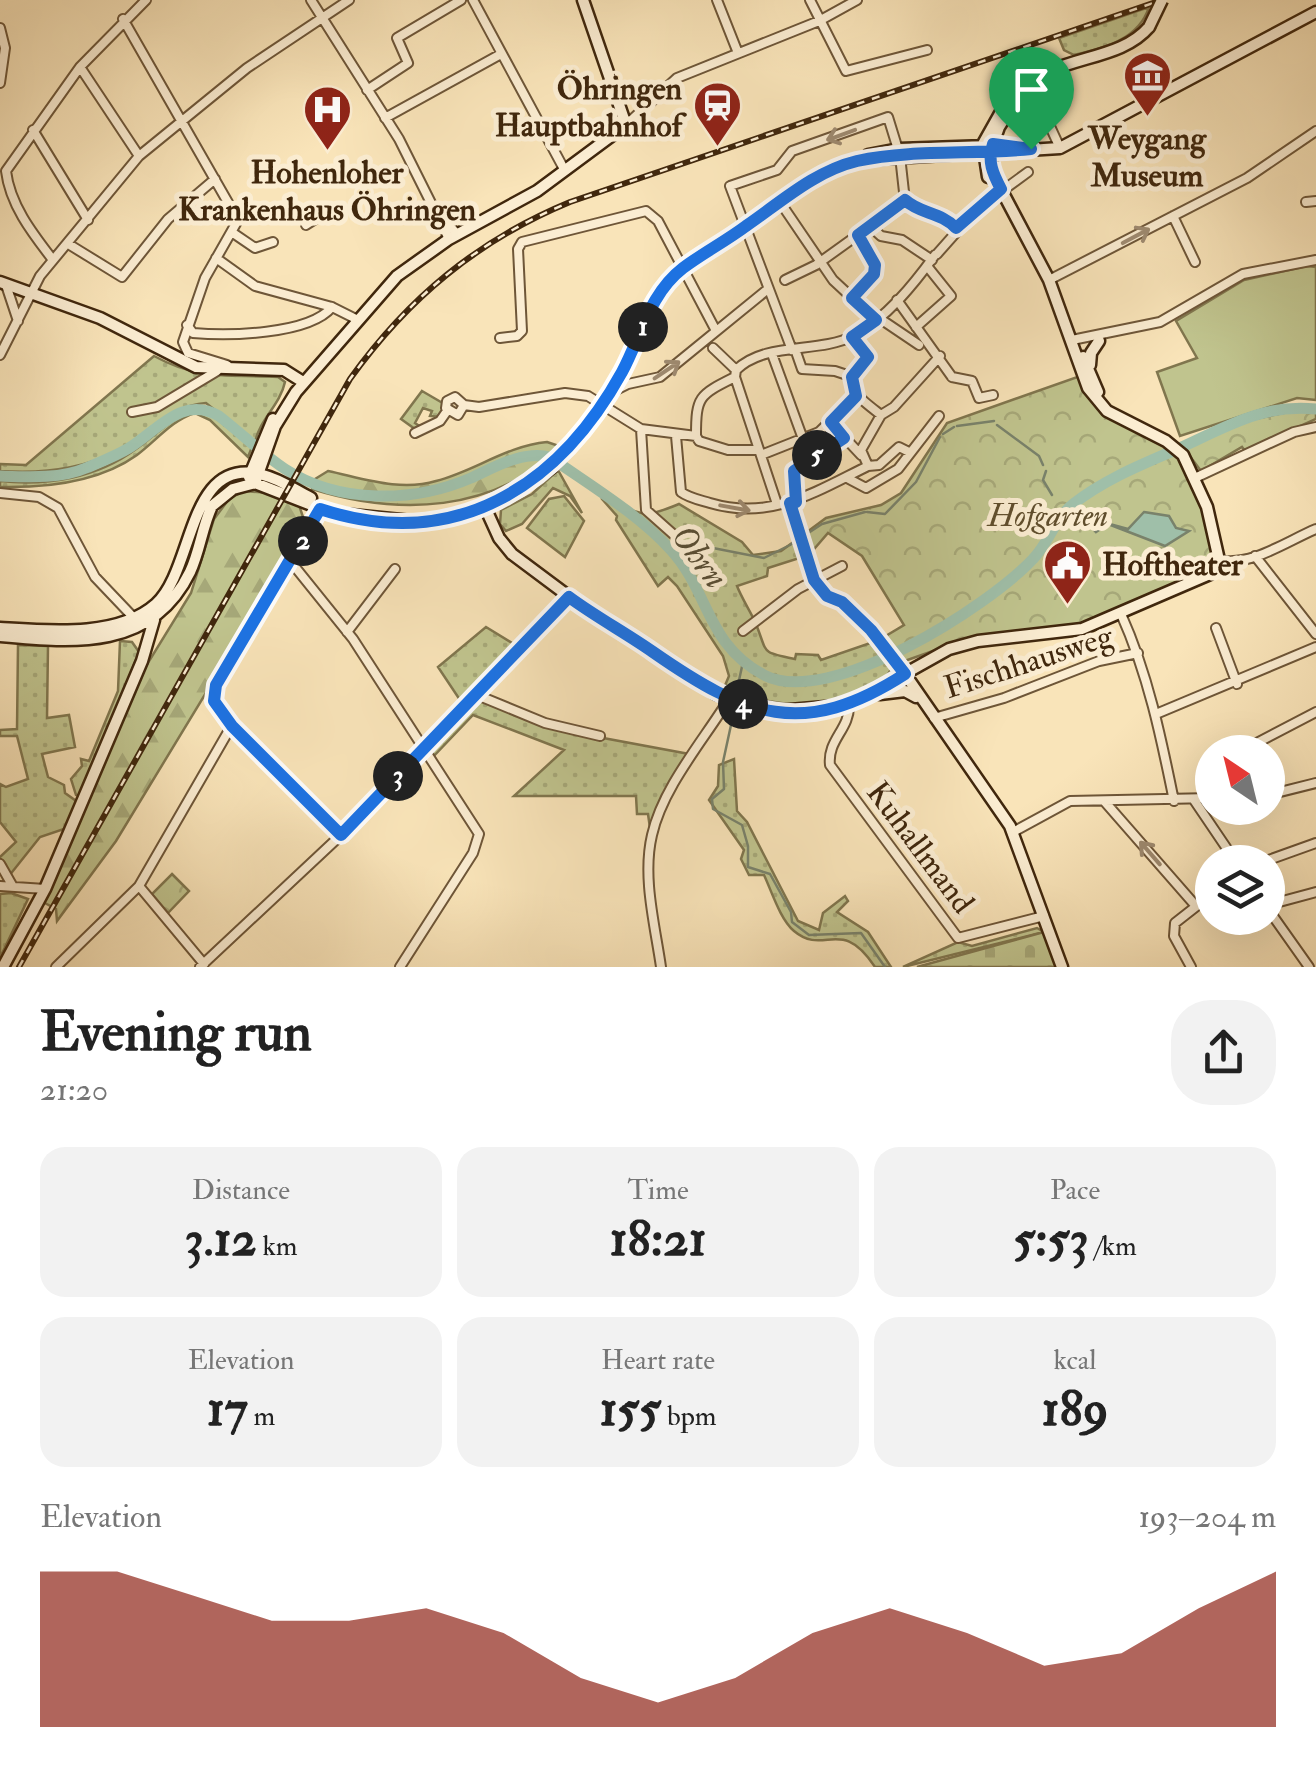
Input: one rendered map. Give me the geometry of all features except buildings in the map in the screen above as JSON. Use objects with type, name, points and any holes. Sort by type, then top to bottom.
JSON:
[{"type":"main road","points":[[0,628],[132,625],[154,619],[176,598],[192,567],[212,506],[254,473],[266,438],[301,381],[397,276],[453,237],[517,204],[626,125],[583,0]]},
{"type":"main road","points":[[958,149],[1026,84],[1063,63],[1124,47],[1149,28],[1162,0]]},
{"type":"main road","points":[[254,473],[320,509],[388,522],[437,520],[486,510],[551,468],[566,453],[610,394],[651,308],[683,268],[818,176],[848,164],[900,153],[1060,148],[1316,12]]},
{"type":"main road","points":[[1026,84],[987,148],[990,163],[1049,280],[1107,411]]},
{"type":"main road","points":[[988,177],[987,148],[1013,95]]},
{"type":"main road","points":[[1003,118],[1005,130],[1027,148]]},
{"type":"main road","points":[[958,149],[1001,189]]},
{"type":"main road","points":[[3,284],[100,318],[172,358],[217,371],[284,370],[301,381]]},
{"type":"main road","points":[[1093,381],[1089,359],[1104,337]]},
{"type":"main road","points":[[486,510],[512,554],[678,673],[734,701],[802,712],[849,706],[962,644],[1068,632],[1197,582],[1210,574],[1219,560],[1196,477],[1183,455],[1172,445],[1107,411],[1088,388],[1076,344]]},
{"type":"main road","points":[[0,636],[119,636],[155,605],[176,578],[206,494],[224,480],[254,473],[330,506],[382,516],[486,510]]},
{"type":"main road","points":[[2,967],[45,889],[154,619]]},
{"type":"main road","points":[[132,625],[145,648]]},
{"type":"main road","points":[[905,674],[1013,832],[1062,967]]},
{"type":"main road","points":[[869,696],[906,691],[922,702]]},
{"type":"street","points":[[53,260],[27,226],[8,185],[6,171],[12,157],[80,67],[146,0]]},
{"type":"street","points":[[312,0],[453,237]]},
{"type":"street","points":[[0,355],[53,260],[139,156],[181,119],[349,0]]},
{"type":"street","points":[[367,90],[408,63],[397,38],[461,0]]},
{"type":"street","points":[[472,0],[564,169]]},
{"type":"street","points":[[717,0],[738,53]]},
{"type":"street","points":[[810,0],[846,72],[927,50]]},
{"type":"street","points":[[626,125],[670,82],[819,20],[857,0]]},
{"type":"street","points":[[123,20],[238,220],[216,258],[183,342],[188,353],[235,370]]},
{"type":"street","points":[[0,28],[5,48],[0,83]]},
{"type":"street","points":[[385,118],[501,54]]},
{"type":"street","points":[[80,67],[139,156]]},
{"type":"street","points":[[1037,98],[1060,148]]},
{"type":"street","points":[[852,377],[800,367],[730,186],[777,170],[792,151],[888,117],[900,153],[905,200],[913,208],[943,216],[956,228]]},
{"type":"street","points":[[32,130],[88,220]]},
{"type":"street","points":[[1049,280],[1248,178],[1316,131]]},
{"type":"street","points":[[696,436],[696,406],[701,395],[735,374],[746,361],[852,337],[897,300],[956,228],[1001,189],[1028,172]]},
{"type":"street","points":[[70,244],[122,278],[168,219],[215,179]]},
{"type":"street","points":[[785,280],[820,261],[905,200]]},
{"type":"street","points":[[780,202],[820,261],[852,298],[919,345]]},
{"type":"street","points":[[306,225],[328,211]]},
{"type":"street","points":[[500,338],[522,331],[518,249],[526,240],[646,211],[658,221],[715,329]]},
{"type":"street","points":[[1173,216],[1194,262]]},
{"type":"street","points":[[870,226],[880,236],[902,240],[933,259],[952,296],[916,327]]},
{"type":"street","points":[[233,233],[256,248],[273,242]]},
{"type":"street","points":[[852,298],[875,270],[858,235]]},
{"type":"street","points":[[216,258],[255,286],[332,306],[356,322]]},
{"type":"street","points":[[1076,344],[1172,318],[1244,274],[1316,260]]},
{"type":"street","points":[[3,284],[18,321]]},
{"type":"street","points":[[610,394],[628,384],[660,377],[768,290]]},
{"type":"street","points":[[897,300],[952,377],[972,381],[979,398],[993,396]]},
{"type":"street","points":[[188,325],[194,333],[241,335],[318,317],[332,306]]},
{"type":"street","points":[[852,337],[868,357],[852,377]]},
{"type":"street","points":[[713,348],[735,374],[777,504]]},
{"type":"street","points":[[772,354],[803,439]]},
{"type":"street","points":[[861,455],[880,415],[894,407],[940,356]]},
{"type":"street","points":[[132,412],[157,407],[217,371]]},
{"type":"street","points":[[852,377],[856,396],[880,415]]},
{"type":"street","points":[[947,390],[952,377]]},
{"type":"street","points":[[416,433],[440,422],[451,398],[479,406],[564,393],[588,396],[641,429],[696,436],[728,450],[760,453],[803,439],[831,422],[856,396]]},
{"type":"street","points":[[447,412],[460,414],[464,404]]},
{"type":"street","points":[[849,479],[862,487],[875,486],[898,469],[940,416]]},
{"type":"street","points":[[831,422],[868,466]]},
{"type":"street","points":[[1196,477],[1294,432],[1316,427]]},
{"type":"street","points":[[641,429],[646,510],[673,534]]},
{"type":"street","points":[[676,436],[681,492],[753,512],[793,502],[849,479],[868,466],[880,464],[898,448],[909,452]]},
{"type":"street","points":[[844,438],[796,467],[793,502],[809,570],[814,580],[889,650],[905,674]]},
{"type":"street","points":[[0,493],[39,497],[58,508],[95,577],[132,625]]},
{"type":"street","points":[[320,509],[216,685],[214,701],[232,726],[341,835]]},
{"type":"street","points":[[1219,560],[1232,563],[1255,556],[1316,529]]},
{"type":"street","points":[[1255,556],[1316,634]]},
{"type":"street","points":[[291,562],[347,632],[479,834],[478,842],[400,967]]},
{"type":"street","points":[[743,631],[814,580],[842,566]]},
{"type":"street","points":[[347,632],[395,570]]},
{"type":"street","points":[[140,886],[202,966],[341,835],[569,597]]},
{"type":"street","points":[[1121,614],[1138,653],[1156,714],[1174,801]]},
{"type":"street","points":[[1216,628],[1238,684]]},
{"type":"street","points":[[1156,714],[1238,684],[1316,648]]},
{"type":"street","name":"Fischhausweg","points":[[934,718],[1018,694],[1099,661],[1138,653]]},
{"type":"street","points":[[477,695],[545,723],[600,736]]},
{"type":"street","points":[[661,967],[648,868],[652,835],[666,800],[734,701]]},
{"type":"street","name":"Kuhallmand","points":[[849,706],[846,723],[831,745],[830,766],[958,938],[1044,916]]},
{"type":"street","points":[[1272,735],[1316,712]]},
{"type":"street","points":[[56,967],[140,886],[232,726]]},
{"type":"street","points":[[1285,791],[1316,783]]},
{"type":"street","points":[[1013,832],[1062,802],[1193,799],[1224,845]]},
{"type":"street","points":[[1105,802],[1195,905],[1174,929],[1191,967]]},
{"type":"street","points":[[1285,854],[1316,843]]},
{"type":"street","points":[[0,864],[12,885]]},
{"type":"street","points":[[0,886],[45,889]]},
{"type":"street","points":[[1285,902],[1316,892]]},
{"type":"street","points":[[1285,932],[1309,967]]},
{"type":"green space","points":[[1149,7],[1137,27],[1119,40],[1074,55],[1064,50],[1059,38]]},
{"type":"green space","points":[[1316,267],[1316,400],[1297,398],[1180,436],[1157,372],[1197,358],[1176,321],[1244,280]]},
{"type":"green space","points":[[154,356],[200,373],[278,377],[285,382],[255,442],[206,403],[181,409],[128,446],[88,463],[45,471],[0,471],[0,464],[26,465]]},
{"type":"green space","name":"Hofgarten","points":[[1083,375],[1098,402],[1185,454],[1200,478],[1216,539],[1215,570],[1082,629],[964,640],[899,663],[879,640],[904,625],[862,556],[828,533],[809,555],[803,535],[826,518],[881,505],[901,493],[947,423]]},
{"type":"green space","points":[[422,391],[446,405],[441,417],[430,416],[432,411],[423,408],[415,423],[421,427],[415,429],[401,419]]},
{"type":"green space","points":[[196,410],[206,410],[252,447],[248,457],[210,420],[195,413],[106,472],[53,485],[0,487],[0,481],[54,481],[105,467]]},
{"type":"green space","points":[[1298,410],[1316,412],[1316,419],[1245,451],[1242,447],[1201,471],[1183,447],[1235,423]]},
{"type":"green space","points":[[547,442],[562,447],[535,469],[506,485],[443,503],[378,503],[312,489],[315,479],[328,471],[381,483],[422,484],[450,477],[518,448]]},
{"type":"green space","points":[[558,470],[582,513],[570,496],[553,488],[522,524],[506,531],[500,524],[501,510],[532,494]]},
{"type":"green space","points":[[244,491],[271,493],[298,502],[304,520],[297,543],[116,841],[57,921],[56,909],[43,902],[146,666],[191,593],[214,519],[229,499]]},
{"type":"green space","points":[[607,495],[641,513],[679,504],[742,542],[753,555],[781,551],[803,535],[809,555],[768,568],[767,576],[737,586],[764,646],[776,655],[795,659],[796,654],[818,655],[821,660],[879,640],[893,665],[881,683],[863,695],[840,702],[816,705],[765,701],[724,688],[729,676],[723,656],[677,586],[668,577],[658,586],[617,516],[602,499]]},
{"type":"green space","points":[[564,496],[584,521],[565,557],[527,528],[549,499]]},
{"type":"green space","points":[[486,627],[517,646],[462,703],[438,667]]},
{"type":"green space","points":[[120,641],[132,642],[139,652],[82,796],[76,795],[71,779],[82,766],[81,759],[89,761],[118,691]]},
{"type":"green space","points":[[18,645],[48,646],[47,718],[69,715],[75,747],[42,754],[48,777],[64,785],[65,793],[79,803],[67,828],[40,837],[9,876],[0,857],[16,842],[0,822],[0,784],[6,787],[28,779],[17,736],[0,736],[0,730],[17,729]]},
{"type":"green space","points":[[478,698],[571,732],[689,754],[650,828],[648,814],[637,814],[636,796],[514,796],[564,750],[473,715],[432,758],[432,747]]},
{"type":"green space","points":[[734,759],[737,811],[747,822],[798,921],[819,930],[823,913],[845,896],[848,901],[837,912],[868,932],[891,967],[875,967],[852,943],[805,938],[794,931],[780,912],[764,875],[749,875],[741,859],[744,850],[709,800],[718,786],[719,765]]},
{"type":"green space","points":[[172,874],[189,891],[168,913],[152,894]]},
{"type":"green space","points":[[0,894],[28,899],[0,958]]},
{"type":"green space","points":[[1037,928],[1044,932],[903,967],[958,942],[972,946]]},
{"type":"green space","points":[[1044,932],[1056,967],[917,967]]},
{"type":"shaded area","points":[[1144,512],[1169,516],[1176,528],[1189,531],[1165,546],[1108,524],[1096,532],[1088,522],[1091,519],[1128,529]]},
{"type":"waterway","name":"Ohrn","points":[[0,476],[76,472],[124,451],[171,417],[193,410],[219,416],[285,469],[329,489],[352,494],[425,492],[520,458],[550,457],[629,512],[671,550],[694,583],[719,633],[745,662],[764,675],[792,682],[827,678],[866,666],[946,625],[982,602],[1033,559],[1073,504],[1122,474],[1259,414],[1316,409]]},
{"type":"waterway","points":[[957,426],[994,421]]},
{"type":"waterway","points":[[997,425],[1039,456],[1043,465]]},
{"type":"waterway","points":[[943,434],[954,427]]},
{"type":"waterway","points":[[867,512],[885,514],[916,482],[940,437]]},
{"type":"waterway","points":[[1046,471],[1043,480],[1052,495]]},
{"type":"waterway","points":[[790,545],[822,524],[865,512]]},
{"type":"waterway","points":[[694,549],[711,546]]},
{"type":"waterway","points":[[713,548],[764,558],[788,546]]},
{"type":"waterway","points":[[678,559],[690,551]]},
{"type":"waterway","points":[[736,694],[743,662]]},
{"type":"waterway","points":[[736,702],[723,762],[724,789],[712,799],[713,809],[742,825],[748,867],[770,874],[791,912],[792,922],[809,935],[861,933],[885,967]]},
{"type":"railway","points":[[19,967],[350,379],[396,323],[447,274],[505,234],[570,202],[1162,0]]},
{"type":"place","name":"Weygang Museum","points":[[1147,118]]},
{"type":"place","name":"Öhringen Hauptbahnhof","points":[[717,148]]},
{"type":"place","name":"Hohenloher Krankenhaus Öhringen","points":[[327,152]]},
{"type":"place","name":"Hoftheater","points":[[1067,606]]},
{"type":"route","points":[[1031,149],[993,144],[990,152],[990,163],[1001,189],[956,228],[943,216],[913,208],[905,200],[858,235],[875,265],[874,274],[852,298],[876,320],[852,337],[868,357],[852,377],[856,396],[831,422],[844,438],[794,471],[796,502],[790,503],[814,580],[827,596],[842,602],[871,630],[905,674],[849,706],[827,710],[754,708],[716,694],[684,676],[569,597],[341,835],[232,726],[214,701],[216,685],[320,509],[388,522],[421,522],[471,512],[514,493],[551,468],[596,416],[631,356],[651,308],[673,277],[818,176],[861,160],[922,155],[990,152],[1005,152],[1031,149]]}]
